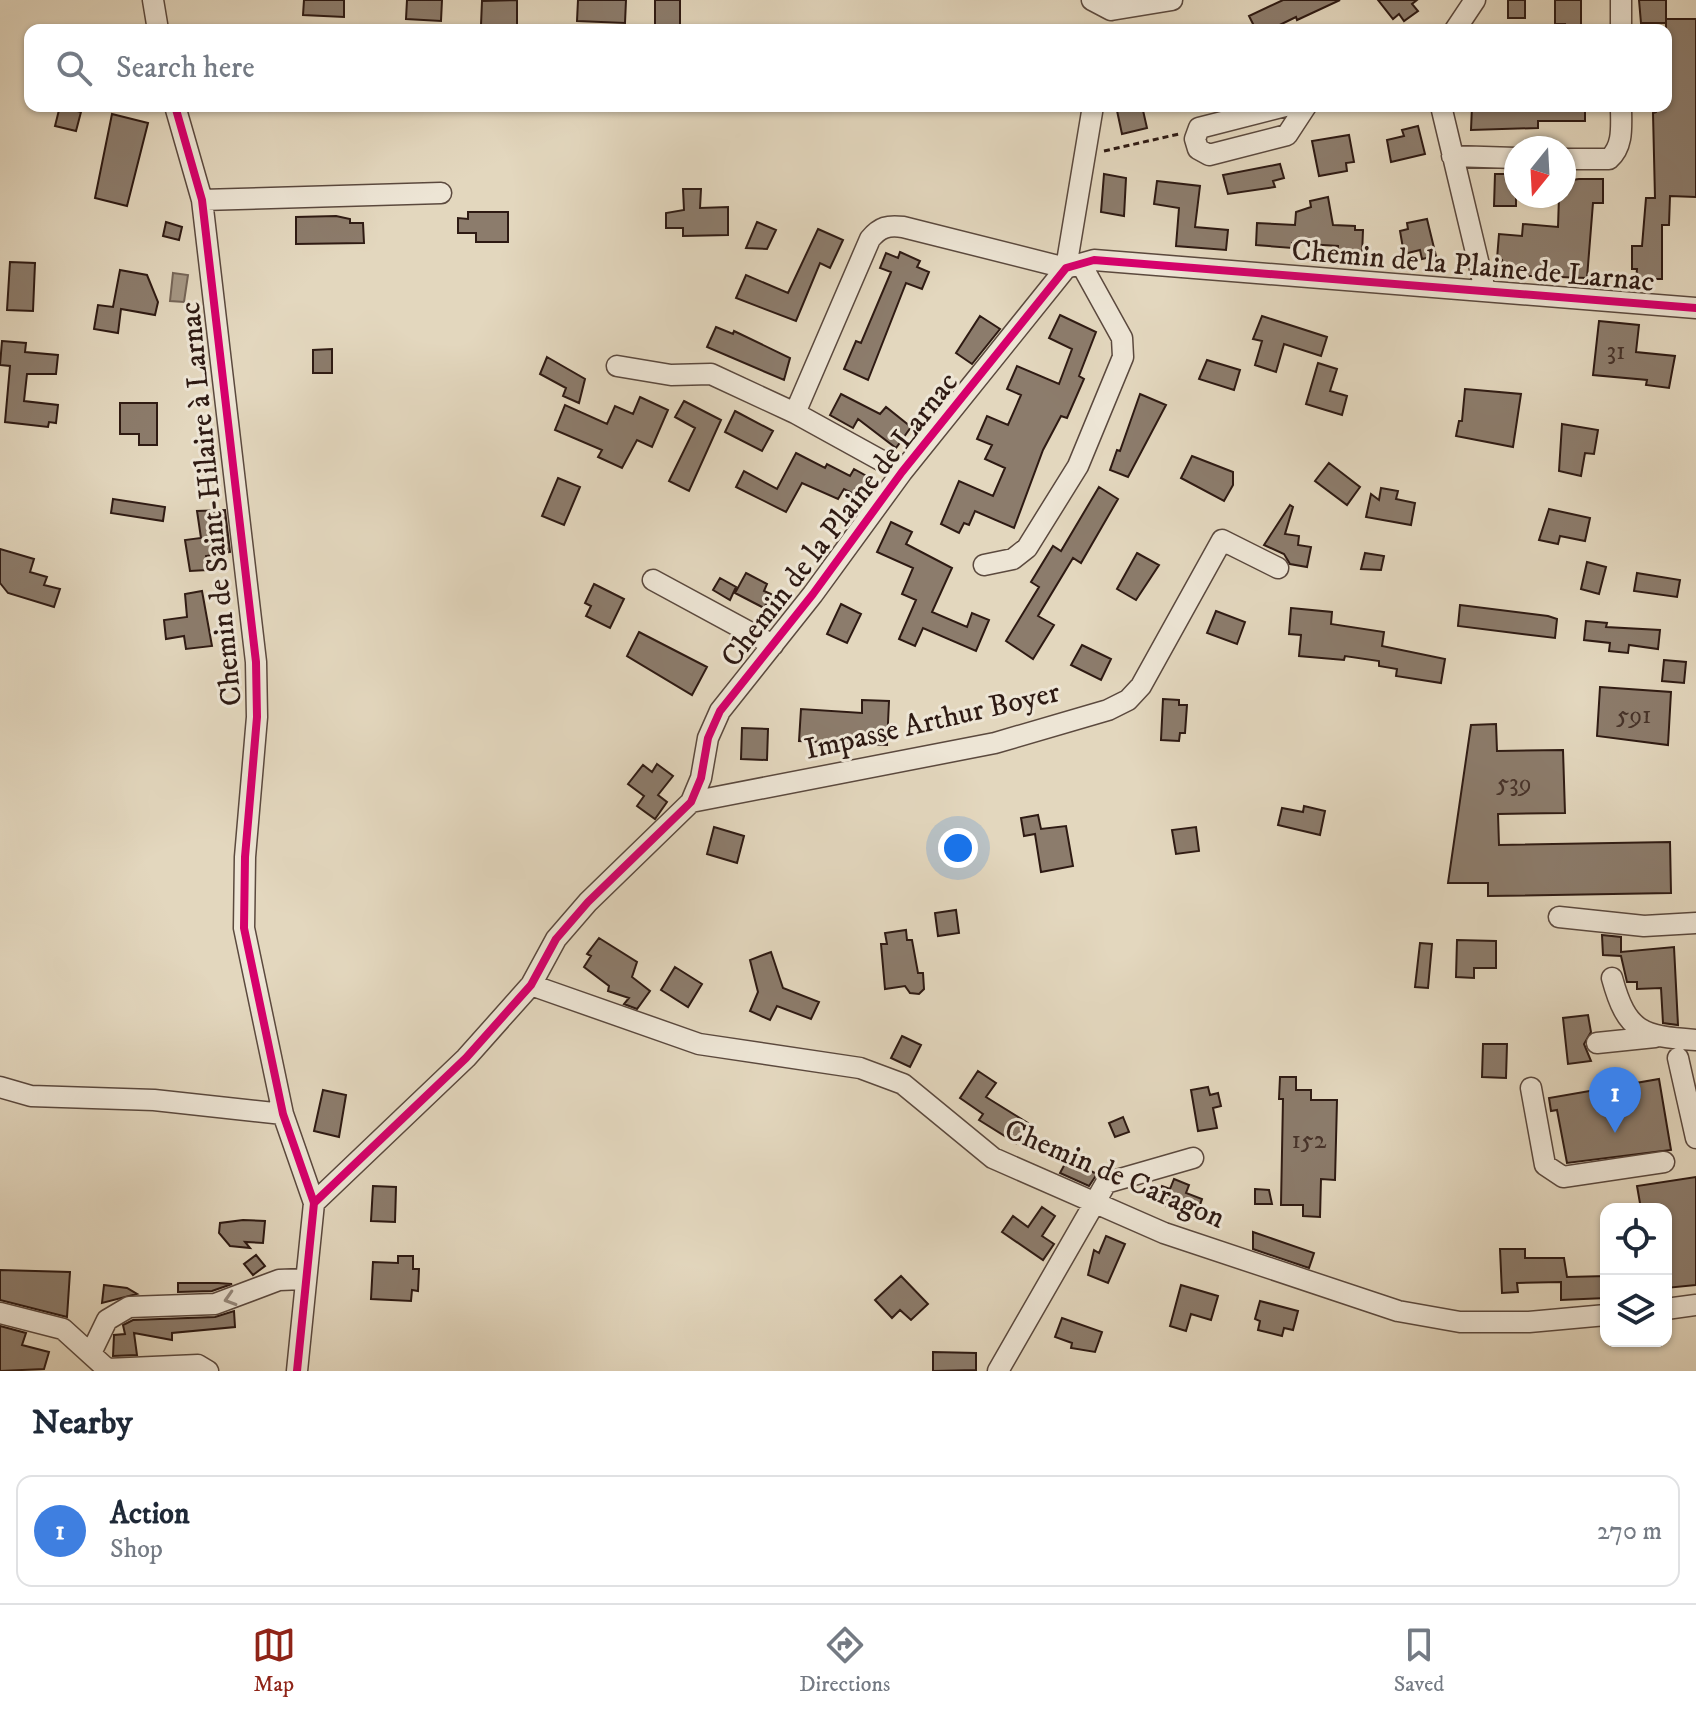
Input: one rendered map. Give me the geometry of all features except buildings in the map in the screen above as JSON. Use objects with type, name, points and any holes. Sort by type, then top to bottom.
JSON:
[{"type":"street","points":[[153,0],[157,24]]},
{"type":"street","points":[[1092,0],[1111,13],[1172,0]]},
{"type":"street","points":[[1459,24],[1475,0]]},
{"type":"street","points":[[1621,0],[1621,24]]},
{"type":"street","name":"Chemin de Saint-Hilaire à Larnac","points":[[177,112],[202,200],[256,662],[257,717],[243,892],[246,945],[283,1114],[314,1203],[297,1371]]},
{"type":"street","points":[[984,565],[1013,559],[1027,548],[1078,466],[1123,357],[1122,338],[1073,266],[1092,112]]},
{"type":"street","points":[[1262,112],[1199,128],[1195,139],[1198,149],[1209,155],[1287,135],[1302,112]]},
{"type":"street","points":[[1442,112],[1485,290]]},
{"type":"street","points":[[1576,159],[1609,159],[1616,153],[1621,139],[1621,112]]},
{"type":"street","points":[[1452,156],[1504,158]]},
{"type":"street","points":[[202,200],[441,193]]},
{"type":"street","points":[[795,413],[870,239],[878,230],[903,227],[1073,266]]},
{"type":"street","name":"Chemin de la Plaine de Larnac","points":[[314,1203],[466,1058],[531,985],[564,929],[691,802],[701,778],[708,738],[720,711],[902,472],[1073,266],[1094,260],[1696,308]]},
{"type":"street","points":[[617,366],[671,375],[711,374],[795,413],[902,472]]},
{"type":"street","name":"Impasse Arthur Boyer","points":[[691,802],[995,743],[1108,710],[1128,700],[1141,686],[1222,540],[1278,568]]},
{"type":"street","points":[[653,580],[773,645]]},
{"type":"street","points":[[1559,917],[1629,925],[1696,923]]},
{"type":"street","points":[[1612,978],[1621,1011],[1640,1029],[1659,1037]]},
{"type":"street","name":"Chemin de Caragon","points":[[531,985],[699,1044],[860,1068],[889,1078],[903,1084],[993,1158],[1164,1233],[1398,1311],[1460,1322],[1529,1322],[1600,1316]]},
{"type":"street","points":[[1597,1043],[1659,1037],[1696,1040]]},
{"type":"street","points":[[1678,1058],[1696,1138]]},
{"type":"street","points":[[0,1087],[31,1096],[154,1100],[283,1114]]},
{"type":"street","points":[[1531,1088],[1545,1165],[1563,1177],[1664,1162]]},
{"type":"street","points":[[998,1371],[1092,1201],[1106,1183],[1193,1158]]},
{"type":"street","points":[[92,1351],[107,1320],[117,1311],[144,1306],[215,1304],[279,1280],[304,1279]]},
{"type":"street","points":[[1672,1308],[1696,1305]]},
{"type":"street","points":[[0,1313],[63,1329],[92,1351],[108,1370],[198,1365],[208,1371]]},
{"type":"path","points":[[1085,156],[1199,128]]},
{"type":"shaded area","points":[[173,273],[188,275],[184,302],[170,301]]},
{"type":"cycle path","points":[[177,112],[202,200],[256,662],[257,717],[245,857],[244,928],[283,1114],[314,1203],[297,1371]]},
{"type":"cycle path","points":[[314,1203],[466,1058],[531,985],[556,939],[588,902],[691,802],[701,778],[708,738],[720,711],[813,594],[902,472],[1066,268],[1094,260],[1696,308]]},
{"type":"place","name":"Action","points":[[1615,1133]]}]
